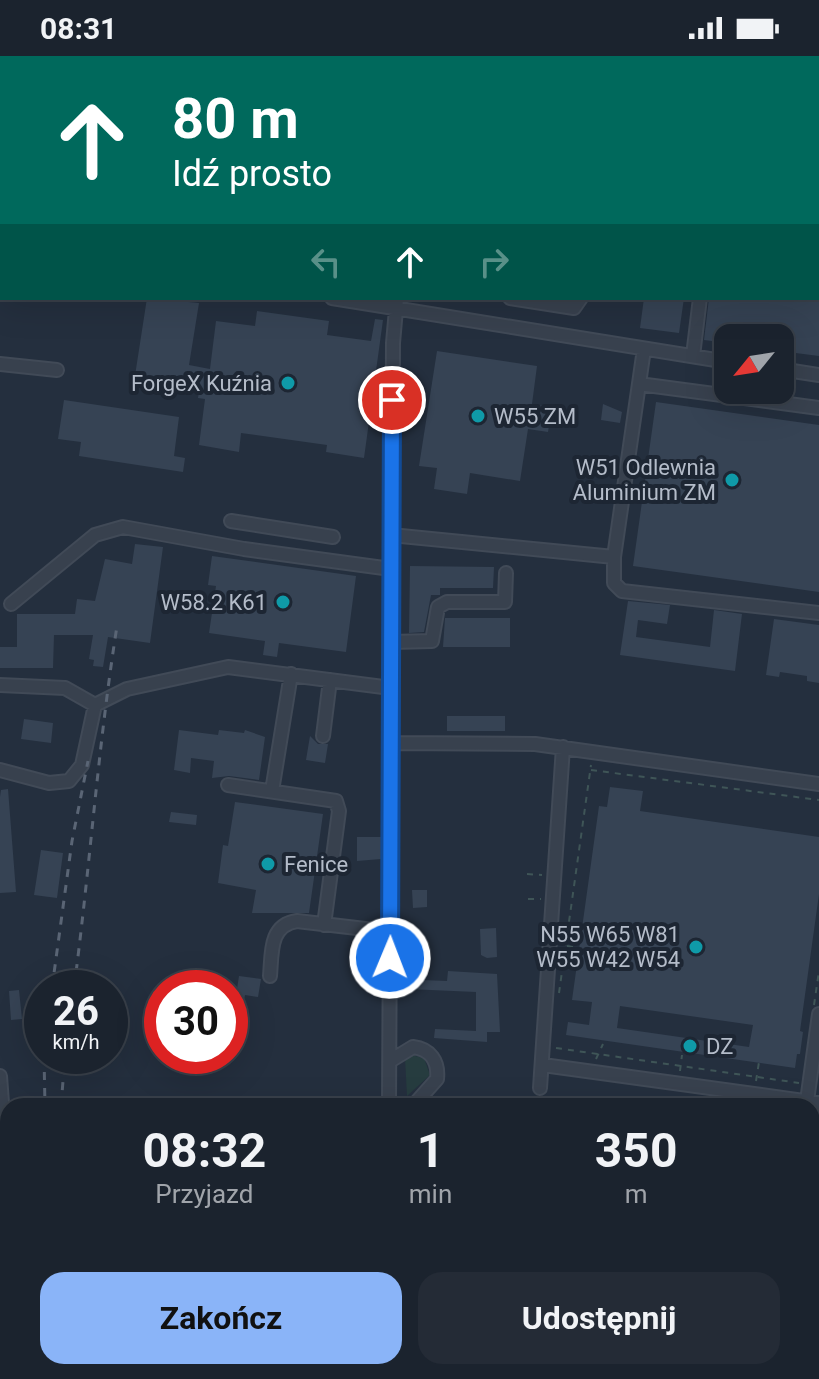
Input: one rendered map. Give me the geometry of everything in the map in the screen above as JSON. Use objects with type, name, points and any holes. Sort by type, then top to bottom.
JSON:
[{"type":"street","points":[[364,300],[396,302],[714,360]]},
{"type":"street","points":[[523,300],[574,308],[580,305],[581,300]]},
{"type":"street","points":[[693,356],[700,300]]},
{"type":"street","points":[[389,1098],[391,535],[396,302]]},
{"type":"street","points":[[644,349],[614,557],[614,583],[622,591],[819,613]]},
{"type":"street","points":[[0,364],[57,370]]},
{"type":"street","points":[[794,371],[819,375]]},
{"type":"street","points":[[639,384],[819,408]]},
{"type":"street","points":[[231,521],[333,537]]},
{"type":"street","points":[[244,549],[247,523]]},
{"type":"street","points":[[11,604],[95,535],[115,527],[391,569]]},
{"type":"street","points":[[296,556],[299,532]]},
{"type":"street","points":[[391,535],[614,557]]},
{"type":"street","points":[[391,642],[432,641],[436,636],[438,607],[447,602],[505,602],[506,573]]},
{"type":"street","points":[[95,705],[127,689],[228,667],[391,688]]},
{"type":"street","points":[[272,791],[291,674]]},
{"type":"street","points":[[323,736],[330,680]]},
{"type":"street","points":[[0,685],[65,688],[95,705]]},
{"type":"street","points":[[0,770],[49,783],[69,781],[82,765],[95,705]]},
{"type":"street","points":[[392,743],[535,744],[819,784]]},
{"type":"street","points":[[540,1088],[563,747]]},
{"type":"street","points":[[228,785],[332,799],[338,806],[324,925]]},
{"type":"street","points":[[270,976],[274,940],[282,926],[297,921],[391,932]]},
{"type":"street","points":[[812,1098],[809,1084],[819,1014]]},
{"type":"street","points":[[390,1061],[413,1047],[428,1052],[435,1061],[437,1079],[420,1098]]},
{"type":"street","points":[[543,1065],[784,1098]]},
{"type":"street","points":[[0,1076],[2,1098]]},
{"type":"path","points":[[557,1003],[592,758]]},
{"type":"path","points":[[590,770],[819,800]]},
{"type":"path","points":[[528,899],[546,899]]},
{"type":"path","points":[[567,936],[578,937]]},
{"type":"path","points":[[565,946],[578,948]]},
{"type":"path","points":[[594,1072],[597,1054],[603,1044]]},
{"type":"path","points":[[543,1048],[809,1084]]},
{"type":"path","points":[[678,1084],[682,1055]]},
{"type":"path","points":[[754,1094],[759,1062]]},
{"type":"green space","points":[[411,1055],[424,1058],[430,1075],[407,1096],[405,1058]]},
{"type":"building","name":"ForgeX Kuźnia","points":[[147,300],[199,303],[189,365],[210,369],[216,321],[255,326],[257,311],[329,321],[327,335],[371,341],[375,319],[383,320],[364,458],[326,452],[327,445],[241,433],[239,452],[199,445],[205,399],[198,398],[199,392],[134,382]]},
{"type":"building","points":[[644,300],[684,300],[679,333],[640,328]]},
{"type":"building","points":[[709,300],[819,300],[819,356],[794,353],[794,324],[714,324],[714,341],[704,340]]},
{"type":"building","name":"W55 ZM","points":[[437,351],[537,366],[532,404],[552,407],[548,432],[528,429],[520,481],[470,473],[467,494],[434,489],[437,468],[419,466]]},
{"type":"building","points":[[64,400],[179,417],[174,456],[185,458],[183,472],[79,456],[81,442],[58,439]]},
{"type":"building","name":"W51 Odlewnia Aluminium ZM","points":[[656,402],[819,425],[819,592],[633,566]]},
{"type":"building","points":[[603,404],[622,412],[620,423],[601,420]]},
{"type":"building","points":[[135,544],[163,547],[150,643],[108,637],[103,667],[93,666],[94,660],[89,659],[93,635],[54,635],[53,668],[0,668],[0,647],[17,647],[17,614],[75,614],[77,599],[95,601],[105,559],[132,564]]},
{"type":"building","name":"W58.2 K61","points":[[212,556],[356,576],[346,652],[279,643],[277,657],[263,655],[265,641],[209,633],[216,586],[208,585]]},
{"type":"building","points":[[410,566],[494,567],[493,588],[440,588],[440,595],[431,595],[424,632],[409,633]]},
{"type":"building","points":[[628,601],[670,605],[667,624],[638,620],[636,637],[710,647],[714,610],[742,614],[735,671],[620,655]]},
{"type":"building","points":[[445,618],[510,618],[510,647],[443,647]]},
{"type":"building","points":[[774,619],[819,625],[819,683],[807,681],[807,676],[780,672],[779,677],[766,675]]},
{"type":"building","points":[[447,716],[505,716],[505,731],[447,731]]},
{"type":"building","points":[[24,719],[53,723],[51,743],[21,739]]},
{"type":"building","points":[[179,730],[218,735],[219,730],[244,733],[245,730],[265,737],[259,780],[229,776],[212,778],[214,761],[191,758],[190,773],[174,770]]},
{"type":"building","points":[[310,736],[318,744],[328,744],[325,763],[306,760]]},
{"type":"building","name":"N55 W65 W81 W55 W42 W54","points":[[610,787],[643,791],[640,811],[819,837],[819,894],[800,1031],[803,1032],[800,1054],[797,1054],[795,1068],[566,1035],[568,1022],[589,1025],[592,1002],[572,1000],[599,806],[607,807]],"holes":[[[620,1006],[753,1025],[749,1047],[617,1028]]]},
{"type":"building","points":[[8,789],[16,892],[0,893],[0,797],[1,790]]},
{"type":"building","name":"Fenice","points":[[235,802],[323,814],[309,913],[252,913],[256,890],[218,883],[223,845],[228,846]]},
{"type":"building","points":[[171,812],[197,815],[196,825],[169,822]]},
{"type":"building","points":[[357,837],[381,837],[381,859],[357,861]]},
{"type":"building","points":[[41,850],[63,853],[57,898],[34,895]]},
{"type":"building","points":[[412,890],[427,890],[427,907],[413,908]]},
{"type":"building","points":[[496,928],[497,957],[487,958],[481,955],[480,929]]},
{"type":"building","points":[[410,963],[423,964],[422,980],[447,981],[448,971],[497,974],[500,1032],[487,1032],[487,1042],[434,1038],[435,1029],[476,1031],[476,992],[408,989]]},
{"type":"building","points":[[248,977],[261,979],[258,997],[248,995]]},
{"type":"building","points":[[19,990],[22,1019],[11,1020],[9,991]]},
{"type":"railway","points":[[76,970],[117,626]]},
{"type":"railway","points":[[54,970],[72,841],[88,761]]},
{"type":"railway","points":[[44,1074],[45,1098]]},
{"type":"railway","points":[[62,1098],[64,1074]]},
{"type":"place","name":"ForgeX Kuźnia","points":[[288,383]]},
{"type":"place","name":"W55 ZM","points":[[478,416]]},
{"type":"place","name":"W51 Odlewnia Aluminium ZM","points":[[732,480]]},
{"type":"place","name":"W58.2 K61","points":[[283,602]]},
{"type":"place","name":"Fenice","points":[[268,864]]},
{"type":"place","name":"N55 W65 W81 W55 W42 W54","points":[[696,947]]},
{"type":"place","name":"DZ","points":[[690,1046]]},
{"type":"route","points":[[390,958],[392,400]]}]
